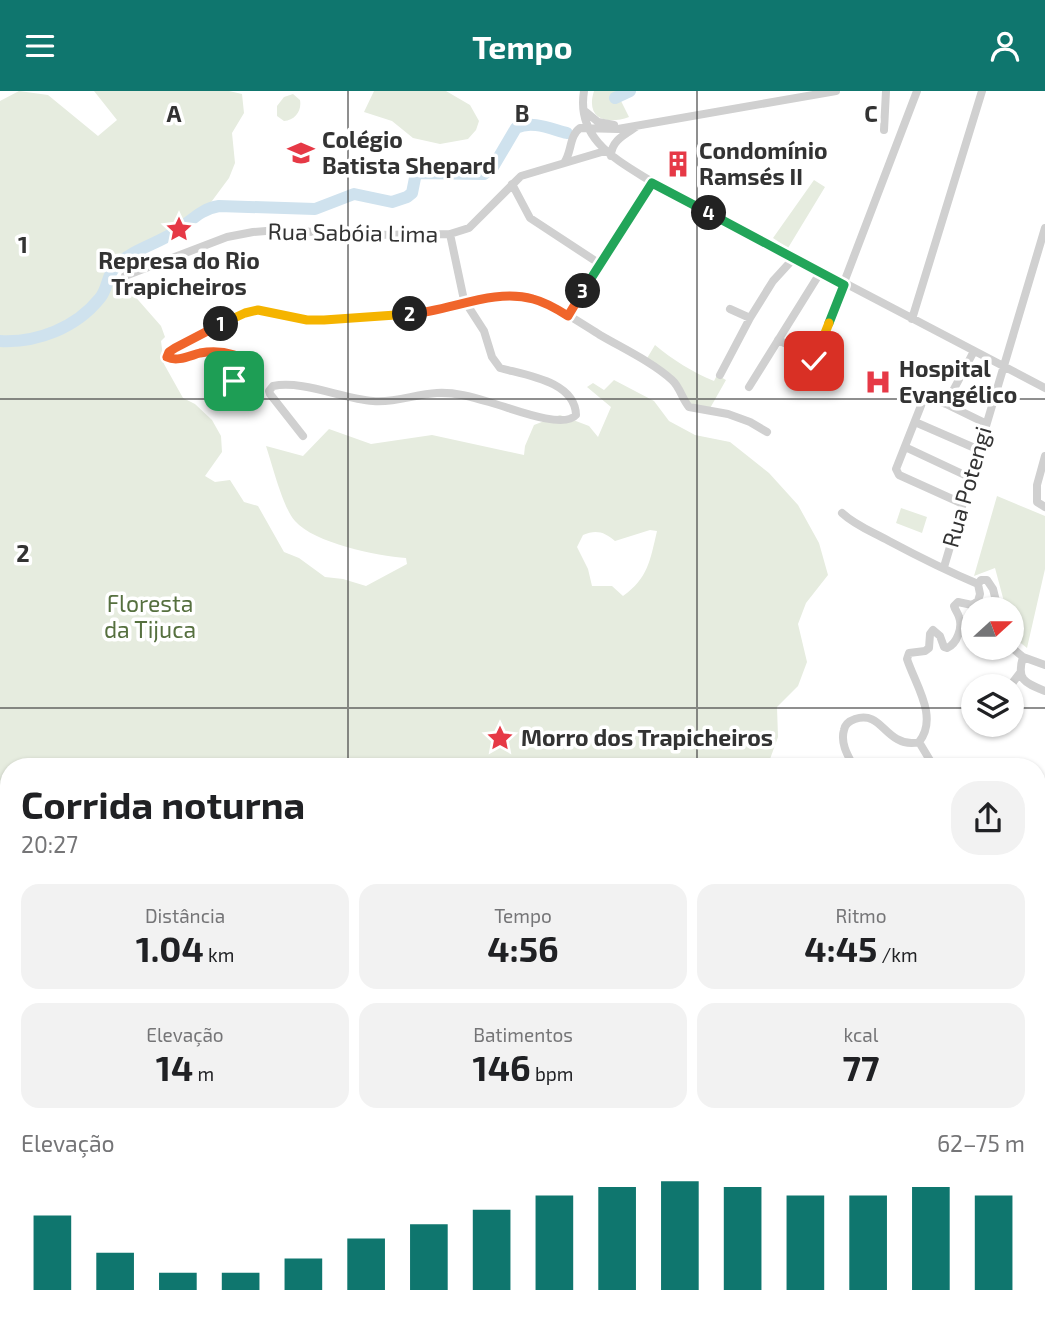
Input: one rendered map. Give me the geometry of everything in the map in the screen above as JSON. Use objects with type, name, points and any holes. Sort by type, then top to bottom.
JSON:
[{"type":"street","points":[[584,91],[589,129],[608,154],[652,183],[1045,388]]},
{"type":"street","points":[[564,163],[570,153],[576,131],[580,128],[618,129],[836,91]]},
{"type":"street","points":[[884,130],[886,91]]},
{"type":"street","points":[[778,340],[815,359],[917,91]]},
{"type":"street","points":[[912,319],[982,91]]},
{"type":"street","points":[[584,107],[588,115],[598,122],[642,124]]},
{"type":"street","points":[[608,154],[617,141],[642,124]]},
{"type":"street","name":"Rua Sabóia Lima","points":[[125,276],[227,237],[253,232],[278,230],[369,236],[450,234],[469,228],[512,184],[531,172],[608,154]]},
{"type":"street","points":[[568,316],[652,183]]},
{"type":"street","points":[[512,184],[530,218],[600,264]]},
{"type":"street","name":"Rua Potengi","points":[[943,567],[1045,228]]},
{"type":"street","points":[[303,436],[270,394],[273,386],[279,384],[310,388],[372,401],[399,401],[436,393],[458,395],[548,419],[562,421],[576,415],[571,398],[563,391],[550,383],[500,368],[496,364],[484,331],[467,304],[450,234]]},
{"type":"street","points":[[720,375],[773,281],[794,258]]},
{"type":"street","points":[[748,387],[820,273]]},
{"type":"street","points":[[234,381],[250,382],[258,376],[252,365],[235,355],[203,353],[171,360],[167,355],[175,348],[228,321],[258,310],[307,320],[324,320],[415,314],[496,296],[515,296],[533,299],[568,316],[674,381],[689,407],[728,414],[767,432]]},
{"type":"street","points":[[730,309],[750,318]]},
{"type":"street","points":[[946,404],[974,351]]},
{"type":"street","points":[[961,503],[899,475],[896,469],[926,396],[985,423]]},
{"type":"street","points":[[915,422],[977,449]]},
{"type":"street","points":[[905,447],[969,477]]},
{"type":"street","points":[[1045,456],[1037,485],[1037,502],[1045,507]]},
{"type":"street","name":"Rua Potengi","points":[[842,513],[914,556],[978,584],[984,579],[990,584],[994,597]]},
{"type":"street","points":[[919,742],[927,718],[923,699],[909,667],[908,655],[929,648],[929,634],[933,630],[940,636],[943,647],[953,646],[960,618],[954,606],[958,602],[972,605],[978,601],[978,584]]},
{"type":"street","points":[[1024,657],[1045,665]]},
{"type":"street","points":[[1022,660],[1020,673],[1025,682],[1045,691]]},
{"type":"street","points":[[848,758],[843,732],[850,721],[858,718],[876,720],[895,739],[910,743],[919,742]]},
{"type":"street","points":[[919,742],[929,758]]},
{"type":"green space","name":"Floresta da Tijuca","points":[[19,91],[48,95],[98,136],[117,120],[94,91],[229,91],[242,94],[244,113],[232,133],[235,163],[229,178],[209,205],[185,222],[175,234],[138,249],[109,275],[119,295],[132,293],[161,326],[165,337],[161,341],[164,364],[183,398],[195,404],[212,420],[221,436],[222,452],[205,476],[215,482],[230,480],[244,502],[258,506],[284,552],[299,558],[325,577],[366,586],[407,564],[406,558],[347,547],[304,529],[295,521],[286,506],[266,446],[303,456],[329,429],[371,444],[432,435],[524,455],[534,425],[560,415],[589,426],[598,437],[611,407],[587,387],[593,383],[604,390],[614,380],[654,401],[669,421],[695,435],[730,442],[769,473],[798,505],[819,543],[828,575],[806,603],[798,624],[807,662],[798,686],[777,707],[778,737],[770,758],[0,758],[0,101]],"holes":[[[650,530],[657,531],[643,575],[623,596],[612,586],[592,586],[588,569],[577,547],[583,535],[592,532],[608,535],[615,541]]]},
{"type":"green space","points":[[374,91],[446,91],[470,105],[479,121],[476,130],[468,139],[440,144],[413,138],[392,121],[364,112]]},
{"type":"green space","points":[[594,91],[616,91],[629,117],[606,120],[595,114],[592,100]]},
{"type":"green space","points":[[293,94],[300,100],[299,111],[294,117],[284,121],[277,116],[277,106],[284,97]]},
{"type":"green space","points":[[814,180],[825,187],[788,248],[773,238]]},
{"type":"green space","points":[[655,345],[698,374],[714,381],[717,375],[726,380],[709,410],[689,407],[678,383],[646,360]]},
{"type":"green space","points":[[997,496],[1045,516],[1045,569],[1027,648],[1024,646],[1024,597],[1003,597],[995,568],[974,576]]},
{"type":"green space","points":[[901,508],[927,517],[922,533],[896,523]]},
{"type":"waterway","points":[[615,98],[630,91]]},
{"type":"waterway","points":[[0,341],[42,336],[68,325],[100,298],[111,272],[124,259],[170,235],[213,207],[315,209],[354,194],[392,202],[412,193],[416,173],[484,174],[493,167],[516,128],[535,125],[567,133]]},
{"type":"place","name":"Colégio Batista Shepard","points":[[301,153]]},
{"type":"place","name":"Condomínio Ramsés II","points":[[678,164]]},
{"type":"place","name":"Represa do Rio Trapicheiros","points":[[179,229]]},
{"type":"place","name":"Hospital Evangélico","points":[[878,382]]},
{"type":"place","name":"Morro dos Trapicheiros","points":[[500,738]]},
{"type":"route","points":[[234,381],[253,381],[258,376],[257,371],[245,359],[235,355],[214,352],[171,360],[167,355],[175,348],[228,321],[258,310],[307,320],[340,320],[437,311],[496,296],[515,296],[550,305],[568,316],[652,183],[844,285],[814,361]]}]
